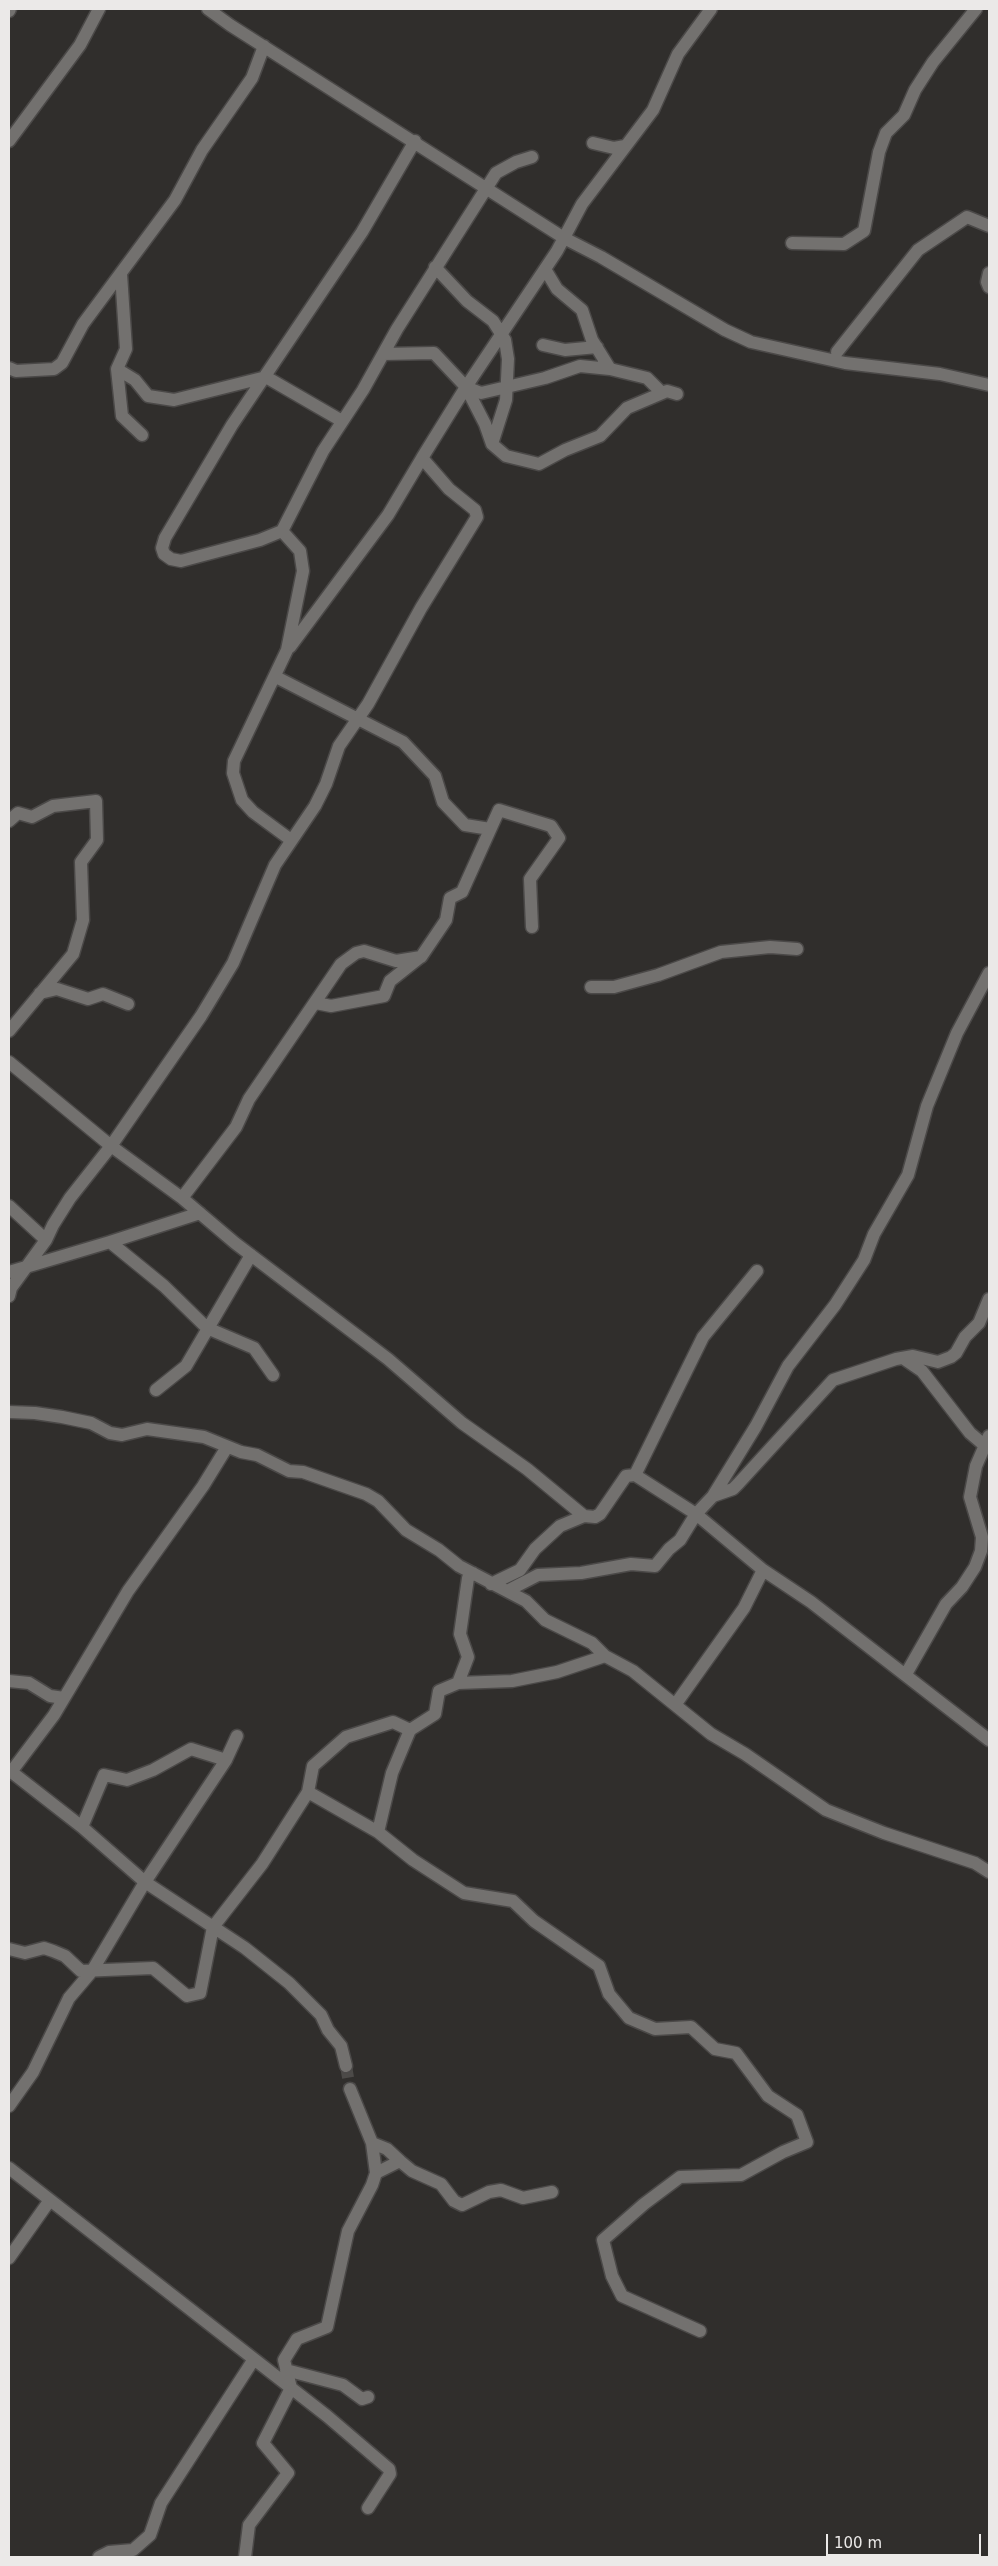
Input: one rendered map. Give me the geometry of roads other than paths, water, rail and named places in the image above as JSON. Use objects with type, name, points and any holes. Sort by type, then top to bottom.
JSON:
[{"type":"street","points":[[9,141],[64,68],[99,9]]},
{"type":"street","points":[[208,9],[564,238],[726,330],[751,342],[845,363],[940,374],[989,385]]},
{"type":"street","points":[[291,840],[252,812],[242,800],[233,773],[234,761],[288,650],[388,515],[466,387],[546,268],[582,204],[653,110],[678,54],[711,9]]},
{"type":"street","points":[[792,243],[844,244],[864,231],[879,152],[886,133],[904,115],[915,90],[932,62],[976,9]]},
{"type":"street","points":[[9,368],[16,371],[54,369],[62,364],[83,324],[175,200],[202,150],[252,78],[264,46]]},
{"type":"street","points":[[415,142],[362,232],[232,425],[165,538],[162,548],[164,554],[171,559],[181,561],[260,540],[282,531],[323,451],[364,390],[383,354],[496,173],[516,162],[532,157]]},
{"type":"street","points":[[593,143],[614,148],[625,146]]},
{"type":"street","points":[[837,352],[918,250],[966,217],[989,226]]},
{"type":"street","points":[[436,267],[467,301],[493,322],[503,334],[508,359],[506,400],[492,444]]},
{"type":"street","points":[[546,268],[557,289],[582,310],[597,347],[610,369]]},
{"type":"street","points":[[989,273],[987,282],[989,287]]},
{"type":"street","points":[[121,274],[126,349],[135,380]]},
{"type":"street","points":[[543,345],[565,350],[597,347]]},
{"type":"street","points":[[126,349],[118,369],[122,416],[142,436]]},
{"type":"street","points":[[383,354],[434,353],[466,387],[486,424],[492,444],[506,456],[539,464],[600,436],[627,408],[667,391],[677,394]]},
{"type":"street","points":[[466,387],[481,393],[545,378],[580,366],[610,369],[647,378],[662,393]]},
{"type":"street","points":[[118,369],[135,380],[148,396],[174,400],[266,377],[342,421]]},
{"type":"street","points":[[9,1296],[11,1288],[46,1240],[70,1198],[110,1146],[201,1016],[234,963],[275,865],[315,806],[326,784],[339,746],[359,718],[421,608],[477,517],[475,510],[449,489],[422,458]]},
{"type":"street","points":[[282,531],[300,551],[303,571],[288,650]]},
{"type":"street","points":[[276,677],[403,742],[435,776],[444,802],[465,825],[490,829]]},
{"type":"street","points":[[9,821],[18,813],[32,817],[54,806],[96,801],[97,840],[81,862],[83,920],[73,954],[9,1032]]},
{"type":"street","points":[[316,1003],[331,1006],[384,996],[390,981],[421,957],[446,920],[450,898],[462,892],[499,810],[552,826],[560,838],[530,879],[532,927]]},
{"type":"street","points":[[591,987],[614,988],[658,975],[721,952],[770,947],[797,949]]},
{"type":"street","points":[[182,1198],[236,1127],[249,1099],[316,1003],[334,971],[356,953],[364,951],[396,961],[421,957]]},
{"type":"street","points":[[509,1590],[538,1575],[581,1573],[631,1564],[654,1566],[680,1540],[696,1514],[713,1496],[756,1426],[788,1366],[835,1305],[864,1260],[874,1234],[895,1202],[908,1175],[926,1106],[957,1033],[989,973]]},
{"type":"street","points":[[40,993],[57,990],[88,999],[103,994],[128,1004]]},
{"type":"street","points":[[9,1062],[110,1146],[182,1198],[251,1255],[388,1359],[462,1423],[511,1457],[584,1516]]},
{"type":"street","points":[[9,1206],[46,1240]]},
{"type":"street","points":[[9,1272],[200,1213]]},
{"type":"street","points":[[110,1242],[164,1286],[207,1328],[254,1348],[273,1376]]},
{"type":"street","points":[[156,1390],[186,1366],[251,1255]]},
{"type":"street","points":[[635,1476],[704,1337],[757,1270]]},
{"type":"street","points":[[713,1496],[733,1489],[833,1380],[904,1358],[914,1356],[938,1362],[956,1353],[965,1337],[979,1323],[989,1299]]},
{"type":"street","points":[[904,1358],[922,1371],[970,1433],[987,1440],[972,1481],[970,1497],[982,1537],[981,1551],[975,1567],[962,1587],[946,1604],[906,1674]]},
{"type":"street","points":[[9,1412],[62,1417],[91,1423],[110,1433],[122,1436],[147,1429],[204,1437],[227,1447],[257,1455],[289,1471],[303,1472],[366,1494],[378,1501],[406,1530],[473,1574],[526,1600],[546,1620],[592,1643],[605,1656],[633,1671],[711,1734],[745,1754],[826,1810],[884,1833],[975,1863],[989,1872]]},
{"type":"street","points":[[227,1447],[203,1486],[128,1591],[64,1698],[10,1771],[82,1827],[145,1882],[267,1966],[322,2015],[328,2030],[341,2046],[346,2066]]},
{"type":"street","points":[[491,1584],[520,1570],[535,1549],[560,1526],[584,1516],[595,1517],[600,1514],[626,1476],[635,1476],[696,1514],[763,1570],[811,1602],[989,1740]]},
{"type":"street","points":[[675,1705],[744,1608],[763,1570]]},
{"type":"street","points":[[458,1683],[468,1658],[460,1634],[468,1578],[473,1574]]},
{"type":"street","points":[[378,1832],[392,1773],[410,1730],[435,1714],[439,1691],[458,1683],[512,1682],[556,1672],[605,1656]]},
{"type":"street","points":[[9,1680],[29,1683],[50,1696],[64,1698]]},
{"type":"street","points":[[9,1949],[25,1953],[44,1948],[65,1956],[81,1971],[153,1968],[187,1996],[200,1993],[213,1928],[262,1864],[308,1792],[313,1766],[346,1737],[393,1722],[410,1730]]},
{"type":"street","points":[[9,2106],[33,2072],[69,1998],[92,1971],[145,1882],[226,1760],[237,1736]]},
{"type":"street","points":[[82,1827],[104,1775],[127,1780],[153,1770],[191,1749],[226,1760]]},
{"type":"street","points":[[308,1792],[378,1832],[412,1860],[464,1893],[512,1901],[534,1921],[599,1966],[609,1994],[629,2018],[654,2029],[691,2027],[715,2050],[736,2053],[768,2096],[797,2115],[807,2142],[783,2152],[741,2176],[680,2177],[644,2204],[603,2240],[612,2276],[622,2296],[700,2331]]},
{"type":"street","points":[[245,2557],[249,2525],[288,2473],[263,2443],[291,2388],[284,2360],[298,2339],[326,2327],[348,2231],[372,2185],[376,2172],[372,2143],[350,2089]]},
{"type":"street","points":[[372,2143],[387,2149],[412,2170],[441,2184],[454,2201],[462,2205],[489,2192],[501,2190],[522,2198],[552,2192]]},
{"type":"street","points":[[376,2172],[400,2160]]},
{"type":"street","points":[[9,2168],[291,2388],[389,2468],[390,2474],[368,2508]]},
{"type":"street","points":[[9,2258],[50,2200]]},
{"type":"street","points":[[98,2557],[109,2552],[133,2550],[150,2535],[161,2503],[254,2359]]},
{"type":"street","points":[[286,2370],[343,2385],[362,2399],[368,2397]]},
{"type":"tunnel","points":[[346,2066],[350,2089]]}]
